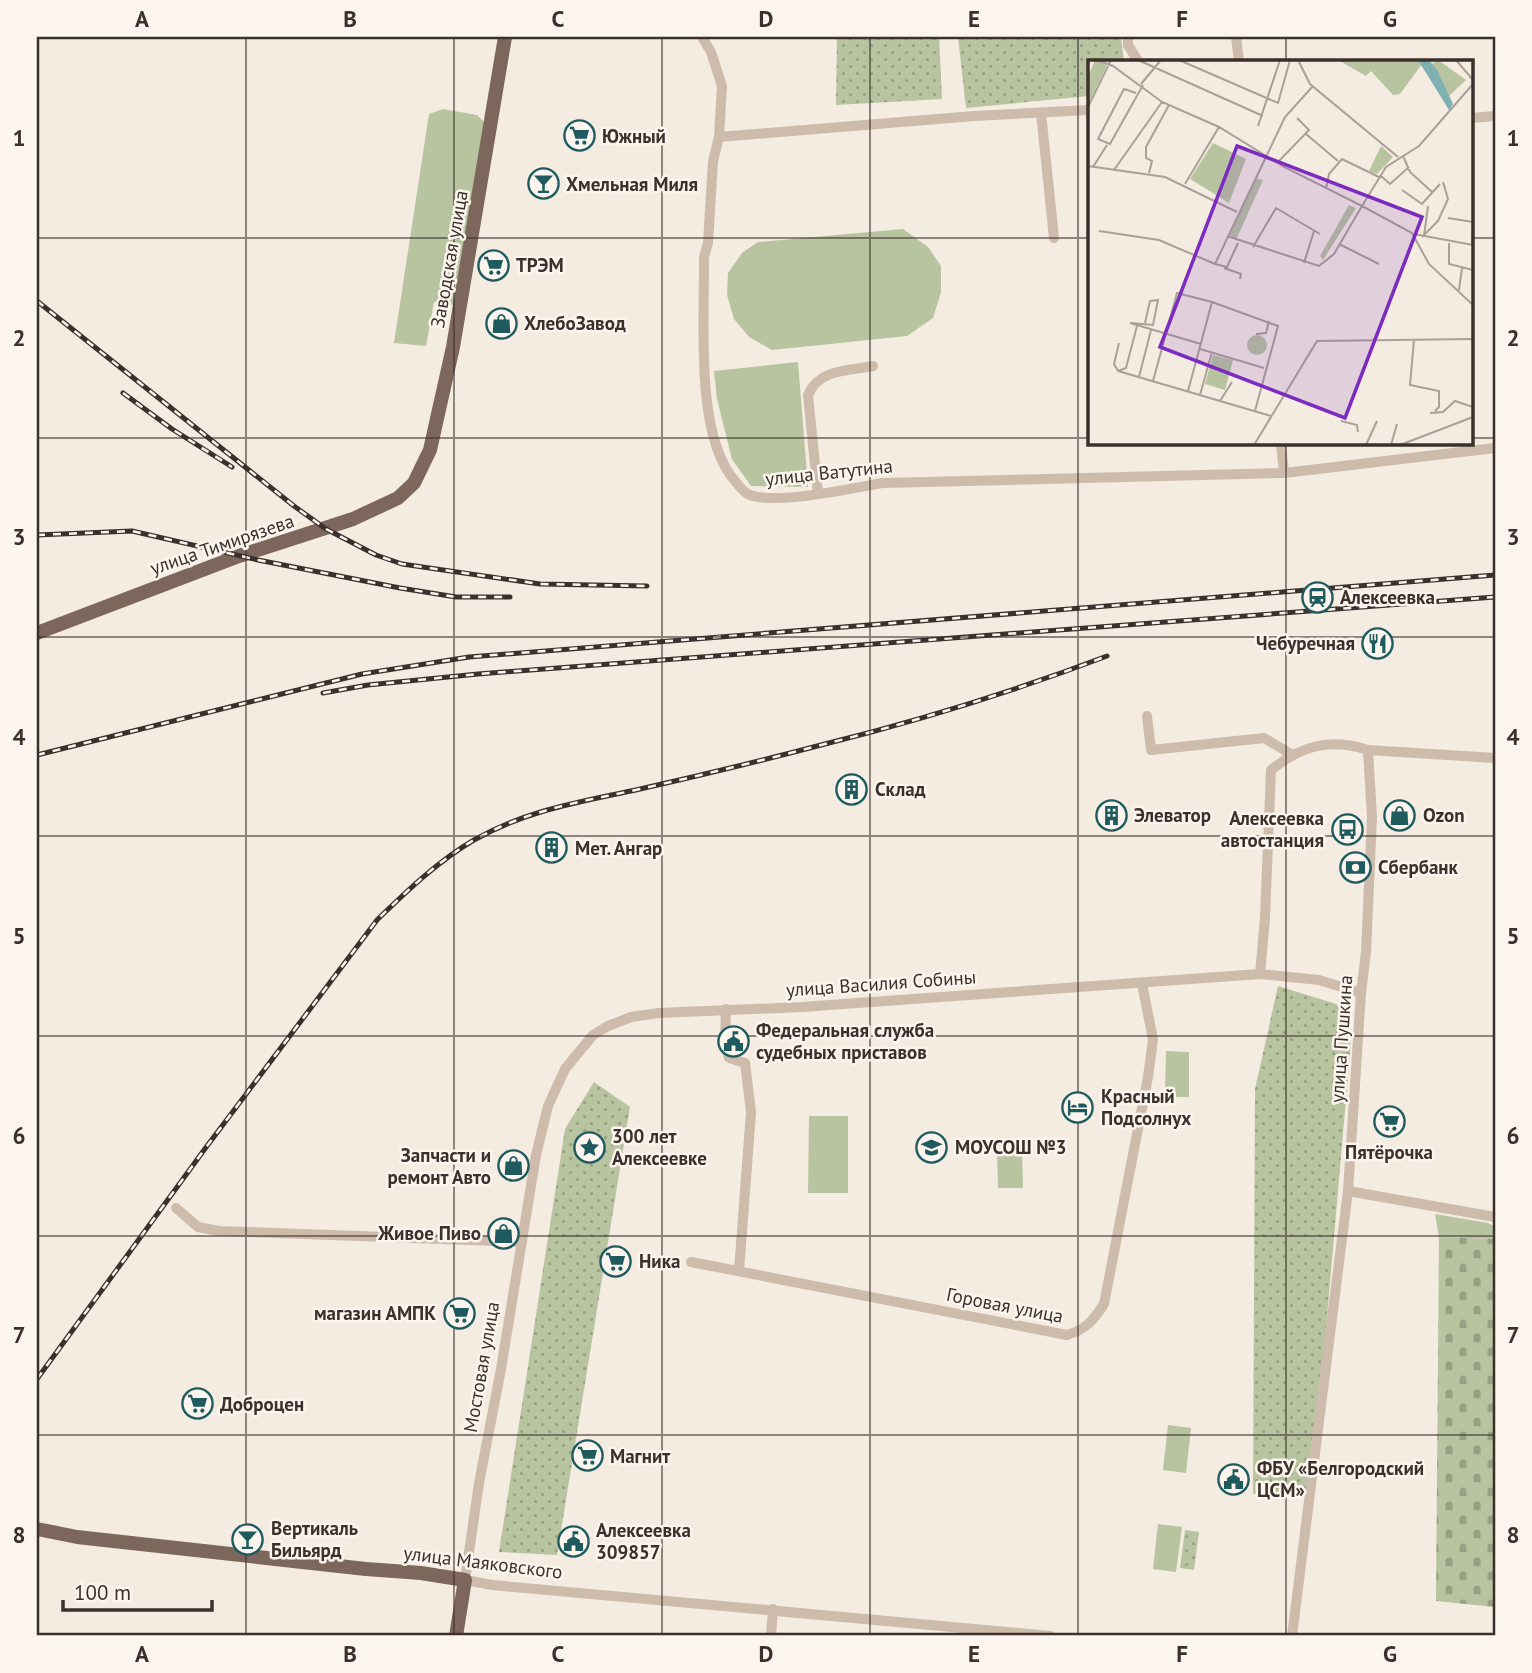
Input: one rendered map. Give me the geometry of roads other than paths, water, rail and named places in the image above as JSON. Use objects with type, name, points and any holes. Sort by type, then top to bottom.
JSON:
[{"type":"main road","name":"Заводская улица","points":[[414,483],[430,450],[453,347],[505,37]]},
{"type":"main road","name":"улица Тимирязева","points":[[37,633],[239,556],[353,519],[398,498],[414,483]]},
{"type":"main road","name":"улица Маяковского","points":[[37,1529],[77,1537],[421,1573],[465,1580]]},
{"type":"main road","name":"Мостовая улица","points":[[456,1636],[465,1580]]},
{"type":"street","name":"улица Ватутина","points":[[702,37],[722,86],[719,137],[713,162],[708,243],[704,257],[704,388],[714,439],[723,467],[747,494],[763,498],[818,494],[883,483],[1284,473],[1495,449]]},
{"type":"street","points":[[1128,37],[1128,45],[1137,60]]},
{"type":"street","points":[[1236,37],[1239,60]]},
{"type":"street","points":[[719,137],[974,116],[1088,110]]},
{"type":"street","points":[[1041,113],[1054,238]]},
{"type":"street","points":[[1472,118],[1495,116]]},
{"type":"street","points":[[818,494],[808,395],[813,383],[825,375],[873,366]]},
{"type":"street","points":[[1281,444],[1284,473]]},
{"type":"street","points":[[1147,716],[1151,750],[1264,738],[1291,754]]},
{"type":"street","points":[[1260,974],[1271,770],[1291,754],[1321,745],[1352,745],[1368,750],[1495,758]]},
{"type":"street","name":"улица Пушкина","points":[[1292,1636],[1348,1191],[1366,952],[1372,817],[1368,750]]},
{"type":"street","name":"улица Василия Собины","points":[[548,1106],[565,1069],[593,1035],[631,1017],[1260,974],[1319,980],[1361,993]]},
{"type":"street","name":"Горовая улица","points":[[691,1262],[1067,1335],[1082,1331],[1104,1304],[1148,1077],[1153,1039],[1142,984]]},
{"type":"street","points":[[726,1009],[725,1043],[729,1058],[745,1063],[751,1112],[739,1271]]},
{"type":"street","name":"Мостовая улица","points":[[465,1580],[479,1483],[536,1155],[548,1106]]},
{"type":"street","points":[[1348,1191],[1495,1217]]},
{"type":"street","points":[[176,1208],[198,1227],[219,1231],[522,1242]]},
{"type":"street","name":"улица Маяковского","points":[[465,1580],[492,1585],[1051,1636]]},
{"type":"street","points":[[771,1636],[773,1609]]},
{"type":"railway","points":[[37,301],[294,506],[326,529],[376,555],[402,564],[540,584],[647,586]]},
{"type":"railway","points":[[123,393],[172,429],[232,467]]},
{"type":"railway","points":[[37,535],[132,531],[258,560],[400,588],[456,597],[510,597]]},
{"type":"railway","points":[[37,755],[362,674],[469,657],[1495,575]]},
{"type":"railway","points":[[323,693],[368,685],[478,674],[1495,597]]},
{"type":"railway","points":[[37,1379],[377,920],[423,877],[461,848],[495,829],[535,814],[897,725],[1003,693],[1107,656]]},
{"type":"place","name":"Южный","points":[[579,136]]},
{"type":"place","name":"Хмельная Миля","points":[[543,184]]},
{"type":"place","name":"ТРЭМ","points":[[493,265]]},
{"type":"place","name":"ХлебоЗавод","points":[[501,323]]},
{"type":"place","name":"Алексеевка","points":[[1317,597]]},
{"type":"place","name":"Чебуречная","points":[[1378,643]]},
{"type":"place","name":"Склад","points":[[852,789]]},
{"type":"place","name":"Элеватор","points":[[1111,815]]},
{"type":"place","name":"Ozon","points":[[1400,815]]},
{"type":"place","name":"Алексеевка автостанция","points":[[1347,829]]},
{"type":"place","name":"Мет. Ангар","points":[[552,848]]},
{"type":"place","name":"Сбербанк","points":[[1355,867]]},
{"type":"place","name":"Федеральная служба судебных приставов","points":[[733,1041]]},
{"type":"place","name":"Красный Подсолнух","points":[[1078,1107]]},
{"type":"place","name":"Пятёрочка","points":[[1389,1121]]},
{"type":"place","name":"300 лет Алексеевке","points":[[589,1147]]},
{"type":"place","name":"МОУСОШ №3","points":[[932,1147]]},
{"type":"place","name":"Запчасти и ремонт Авто","points":[[514,1166]]},
{"type":"place","name":"Живое Пиво","points":[[504,1233]]},
{"type":"place","name":"Ника","points":[[616,1261]]},
{"type":"place","name":"магазин АМПК","points":[[459,1313]]},
{"type":"place","name":"Доброцен","points":[[197,1404]]},
{"type":"place","name":"Магнит","points":[[587,1456]]},
{"type":"place","name":"ФБУ «Белгородский ЦСМ»","points":[[1234,1479]]},
{"type":"place","name":"Вертикаль Бильярд","points":[[248,1539]]},
{"type":"place","name":"Алексеевка 309857","points":[[573,1541]]}]
